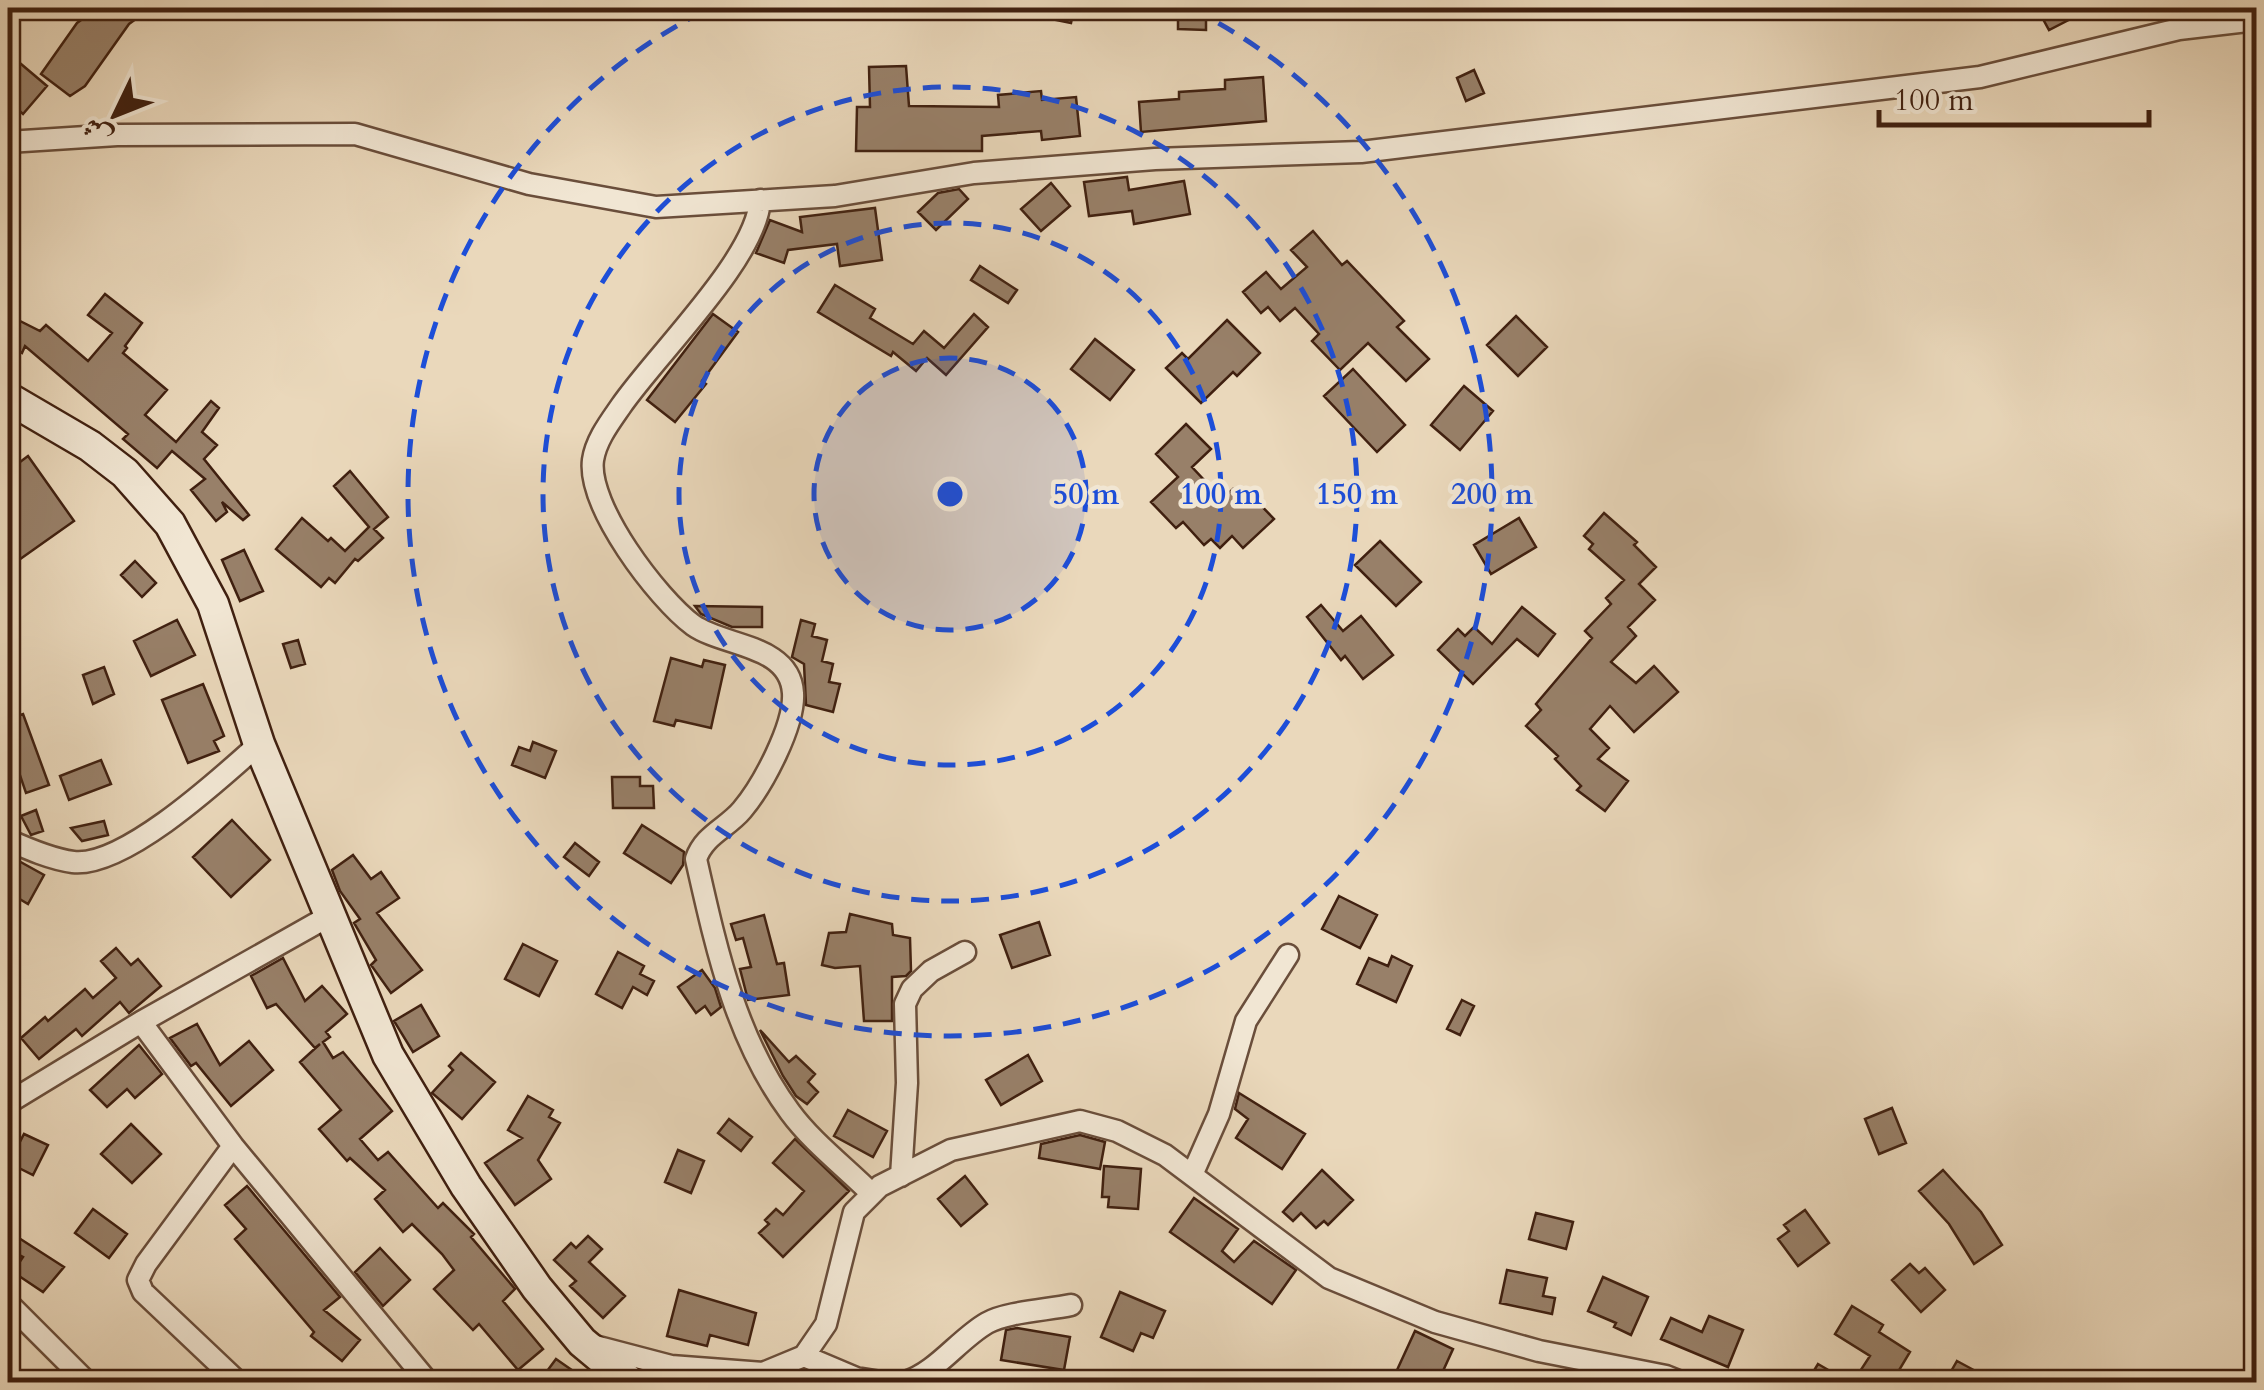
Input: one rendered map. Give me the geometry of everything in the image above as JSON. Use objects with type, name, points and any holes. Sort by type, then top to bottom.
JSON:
[{"type":"main road","points":[[8,398],[90,446],[126,473],[170,524],[213,604],[259,744],[388,1054],[466,1186],[537,1288],[582,1342],[630,1382]]},
{"type":"street","points":[[8,142],[117,135],[355,134],[529,184],[656,207],[835,196],[992,172],[1155,159],[1361,152],[1980,77],[2180,29],[2256,20]]},
{"type":"street","points":[[760,200],[759,217],[732,262],[601,435],[593,461],[596,493],[639,570],[690,623],[712,637],[767,655],[785,667],[793,692],[788,727],[741,812],[700,846],[696,858],[720,966],[762,1070],[792,1116],[872,1194]]},
{"type":"street","points":[[8,840],[77,863],[117,852],[196,801],[259,744]]},
{"type":"street","points":[[8,1103],[141,1022],[331,915]]},
{"type":"street","points":[[901,1176],[907,1083],[905,1004],[912,989],[931,971],[965,952]]},
{"type":"street","points":[[1192,1175],[1219,1114],[1246,1022],[1288,954]]},
{"type":"street","points":[[141,1022],[233,1146],[428,1382]]},
{"type":"street","points":[[582,1342],[671,1366],[763,1373],[804,1356],[826,1324],[854,1212],[872,1194],[952,1150],[1080,1121],[1117,1131],[1165,1154],[1329,1278],[1435,1322],[1540,1351],[1681,1382]]},
{"type":"street","points":[[233,1146],[138,1280],[143,1292],[238,1382]]},
{"type":"street","points":[[8,1303],[87,1382]]},
{"type":"street","points":[[905,1382],[918,1378],[991,1320],[1072,1306]]},
{"type":"street","points":[[804,1356],[856,1378],[881,1382]]},
{"type":"building","points":[[87,8],[151,8],[129,24],[85,86],[70,96],[41,74],[77,23],[91,13]]},
{"type":"building","points":[[1028,8],[1074,8],[1071,23],[1027,14]]},
{"type":"building","points":[[1178,8],[1206,8],[1206,30],[1178,29]]},
{"type":"building","points":[[2037,8],[2092,8],[2049,30]]},
{"type":"building","points":[[8,53],[47,86],[23,114],[8,101]]},
{"type":"building","points":[[906,66],[909,106],[999,107],[998,95],[1041,91],[1042,100],[1076,97],[1080,136],[1042,140],[1041,131],[982,136],[982,151],[856,151],[857,107],[870,107],[869,67]]},
{"type":"building","points":[[1474,70],[1484,93],[1466,101],[1457,78]]},
{"type":"building","points":[[1263,77],[1266,121],[1141,132],[1139,102],[1179,99],[1179,92],[1225,89],[1225,80]]},
{"type":"building","points":[[1127,177],[1129,190],[1184,181],[1190,214],[1134,224],[1132,211],[1089,216],[1084,182]]},
{"type":"building","points":[[1051,183],[1070,206],[1041,231],[1021,209]]},
{"type":"building","points":[[959,189],[968,199],[936,230],[918,212],[938,193]]},
{"type":"building","points":[[875,208],[882,260],[840,266],[837,244],[788,250],[784,263],[756,253],[770,220],[802,232],[800,217]]},
{"type":"building","points":[[1313,231],[1342,265],[1347,261],[1404,321],[1397,327],[1429,359],[1406,381],[1368,343],[1340,370],[1312,341],[1319,334],[1295,308],[1280,321],[1268,307],[1261,313],[1243,292],[1266,272],[1281,289],[1307,267],[1291,250]]},
{"type":"building","points":[[980,266],[1017,290],[1008,303],[971,280]]},
{"type":"building","points":[[835,285],[875,309],[870,318],[913,344],[924,331],[944,348],[974,314],[988,327],[946,375],[927,358],[916,371],[893,352],[891,356],[818,312]]},
{"type":"building","points":[[105,294],[142,323],[123,353],[167,390],[145,415],[176,442],[211,401],[219,408],[202,432],[217,445],[204,459],[249,515],[243,520],[222,502],[227,512],[216,521],[191,490],[205,479],[172,451],[157,468],[123,439],[128,434],[25,346],[22,353],[8,345],[8,315],[40,331],[46,325],[88,361],[112,333],[88,315]]},
{"type":"building","points":[[713,314],[738,332],[702,381],[706,384],[675,422],[647,400]]},
{"type":"building","points":[[1516,316],[1547,347],[1518,376],[1487,345]]},
{"type":"building","points":[[1227,320],[1260,353],[1201,403],[1166,368],[1182,353],[1188,359]]},
{"type":"building","points":[[1095,339],[1134,370],[1110,400],[1071,369]]},
{"type":"building","points":[[1353,369],[1405,425],[1377,452],[1324,396]]},
{"type":"building","points":[[1464,386],[1493,411],[1460,450],[1431,425]]},
{"type":"building","points":[[1186,424],[1211,449],[1192,467],[1222,499],[1233,489],[1244,502],[1251,495],[1274,519],[1243,548],[1232,536],[1220,548],[1211,539],[1204,545],[1183,522],[1176,528],[1151,502],[1178,477],[1156,454]]},
{"type":"building","points":[[28,456],[74,521],[16,562],[8,550],[8,471]]},
{"type":"building","points":[[350,471],[388,517],[374,529],[383,538],[358,561],[355,559],[335,583],[329,578],[321,587],[276,549],[302,518],[345,551],[369,527],[334,486]]},
{"type":"building","points":[[1604,513],[1637,542],[1634,545],[1656,567],[1639,584],[1655,600],[1628,627],[1636,636],[1611,662],[1636,683],[1654,666],[1678,692],[1634,732],[1610,706],[1590,729],[1609,748],[1598,759],[1628,781],[1605,811],[1577,790],[1581,786],[1555,759],[1558,756],[1526,726],[1541,710],[1536,704],[1592,638],[1585,631],[1611,604],[1606,598],[1624,580],[1589,549],[1593,544],[1584,536]]},
{"type":"building","points":[[1519,518],[1536,547],[1491,574],[1474,545]]},
{"type":"building","points":[[1380,541],[1421,582],[1396,606],[1355,565]]},
{"type":"building","points":[[244,550],[263,591],[240,601],[222,560]]},
{"type":"building","points":[[135,561],[156,583],[142,597],[121,575]]},
{"type":"building","points":[[1321,605],[1343,631],[1361,616],[1393,655],[1363,679],[1345,656],[1341,660],[1307,617]]},
{"type":"building","points":[[695,606],[762,607],[762,627],[732,627],[701,614]]},
{"type":"building","points":[[1522,607],[1555,634],[1538,656],[1517,639],[1473,684],[1438,650],[1458,629],[1465,636],[1474,627],[1492,644]]},
{"type":"building","points":[[177,620],[195,655],[151,676],[134,641]]},
{"type":"building","points":[[801,620],[815,624],[812,636],[827,640],[822,661],[833,664],[829,682],[840,684],[833,712],[806,705],[804,664],[792,657]]},
{"type":"building","points":[[298,640],[305,664],[291,668],[283,644]]},
{"type":"building","points":[[671,658],[702,667],[704,660],[725,665],[711,728],[676,720],[674,726],[654,721]]},
{"type":"building","points":[[104,667],[114,694],[93,704],[83,675]]},
{"type":"building","points":[[203,684],[224,736],[214,741],[219,751],[188,763],[162,700]]},
{"type":"building","points":[[23,714],[49,785],[26,793],[8,740],[8,719]]},
{"type":"building","points":[[533,742],[556,751],[545,778],[512,765],[519,747],[530,751]]},
{"type":"building","points":[[101,760],[111,784],[69,800],[60,776]]},
{"type":"building","points":[[612,777],[640,777],[640,786],[653,786],[654,808],[613,808]]},
{"type":"building","points":[[36,810],[43,831],[31,835],[21,816]]},
{"type":"building","points":[[232,820],[270,860],[231,897],[193,857]]},
{"type":"building","points":[[104,821],[108,835],[82,841],[71,828]]},
{"type":"building","points":[[642,825],[684,852],[683,865],[671,883],[624,853]]},
{"type":"building","points":[[575,843],[599,862],[589,876],[564,857]]},
{"type":"building","points":[[8,855],[44,875],[28,904],[8,892]]},
{"type":"building","points":[[353,855],[371,879],[381,872],[399,898],[377,913],[422,970],[391,993],[371,965],[376,960],[354,923],[360,919],[340,891],[332,870]]},
{"type":"building","points":[[1339,896],[1377,915],[1360,948],[1322,929]]},
{"type":"building","points":[[850,914],[892,924],[893,935],[910,938],[911,971],[906,976],[892,977],[892,1021],[864,1021],[860,966],[822,965],[829,933],[846,932]]},
{"type":"building","points":[[764,915],[777,964],[784,963],[789,995],[748,1000],[740,969],[751,967],[743,938],[736,940],[731,924]]},
{"type":"building","points":[[1039,922],[1050,955],[1012,968],[1000,935]]},
{"type":"building","points":[[523,944],[557,961],[539,996],[505,979]]},
{"type":"building","points":[[116,948],[131,965],[138,959],[161,986],[129,1013],[120,1002],[82,1036],[76,1029],[39,1059],[21,1038],[85,989],[93,998],[116,978],[101,961]]},
{"type":"building","points":[[618,952],[644,966],[640,974],[654,981],[647,995],[633,987],[622,1008],[596,994]]},
{"type":"building","points":[[1392,956],[1412,966],[1396,1002],[1357,984],[1369,958],[1388,966]]},
{"type":"building","points":[[283,958],[305,1001],[322,986],[347,1014],[326,1032],[330,1037],[323,1042],[333,1058],[343,1052],[392,1111],[360,1139],[378,1160],[388,1152],[438,1208],[443,1203],[474,1234],[471,1237],[515,1289],[503,1301],[543,1349],[518,1370],[479,1324],[473,1330],[434,1289],[454,1270],[442,1254],[412,1224],[403,1232],[375,1199],[385,1190],[350,1158],[347,1161],[319,1129],[341,1110],[300,1062],[320,1044],[315,1048],[276,1004],[267,1008],[251,976]]},
{"type":"building","points":[[702,970],[715,988],[721,1007],[711,1015],[705,1006],[696,1013],[678,987]]},
{"type":"building","points":[[1462,1000],[1474,1006],[1460,1035],[1447,1029]]},
{"type":"building","points":[[421,1005],[439,1036],[413,1052],[394,1021]]},
{"type":"building","points":[[197,1024],[220,1065],[249,1041],[273,1070],[231,1106],[196,1063],[191,1066],[170,1038]]},
{"type":"building","points":[[760,1030],[789,1062],[796,1056],[815,1074],[808,1082],[818,1092],[807,1104],[796,1096],[783,1076]]},
{"type":"building","points":[[139,1045],[162,1074],[135,1098],[127,1089],[107,1107],[90,1090]]},
{"type":"building","points":[[461,1053],[495,1082],[462,1119],[432,1093],[453,1070],[449,1066]]},
{"type":"building","points":[[1028,1055],[1042,1081],[1001,1105],[986,1080]]},
{"type":"building","points":[[1239,1093],[1305,1134],[1282,1169],[1236,1138],[1248,1119],[1235,1109]]},
{"type":"building","points":[[528,1096],[553,1110],[549,1117],[560,1123],[538,1160],[551,1179],[515,1205],[485,1163],[522,1138],[508,1130]]},
{"type":"building","points":[[1892,1108],[1906,1143],[1879,1154],[1865,1119]]},
{"type":"building","points":[[848,1110],[887,1131],[873,1157],[834,1136]]},
{"type":"building","points":[[729,1119],[752,1137],[741,1151],[718,1133]]},
{"type":"building","points":[[131,1124],[161,1154],[132,1183],[101,1154]]},
{"type":"building","points":[[24,1134],[48,1145],[33,1175],[9,1163]]},
{"type":"building","points":[[1080,1135],[1105,1142],[1100,1169],[1039,1158],[1041,1144]]},
{"type":"building","points":[[795,1139],[849,1191],[783,1257],[759,1233],[776,1209],[783,1215],[804,1191],[773,1163]]},
{"type":"building","points":[[678,1150],[704,1161],[691,1193],[665,1182]]},
{"type":"building","points":[[1104,1166],[1141,1169],[1138,1209],[1108,1207],[1109,1197],[1102,1197]]},
{"type":"building","points":[[1322,1170],[1353,1200],[1328,1225],[1324,1221],[1316,1228],[1301,1213],[1293,1221],[1283,1212]]},
{"type":"building","points":[[1943,1170],[1981,1212],[2002,1245],[1974,1264],[1949,1224],[1919,1191]]},
{"type":"building","points":[[965,1176],[987,1204],[961,1226],[938,1199]]},
{"type":"building","points":[[247,1186],[340,1297],[324,1310],[360,1340],[342,1361],[311,1336],[314,1332],[235,1239],[246,1229],[225,1205]]},
{"type":"building","points":[[1194,1198],[1238,1229],[1222,1251],[1234,1262],[1254,1241],[1296,1270],[1272,1304],[1170,1232]]},
{"type":"building","points":[[93,1209],[127,1234],[109,1258],[75,1233]]},
{"type":"building","points":[[1805,1210],[1829,1243],[1798,1266],[1778,1239],[1789,1231],[1784,1225]]},
{"type":"building","points":[[1536,1213],[1573,1222],[1566,1249],[1529,1239]]},
{"type":"building","points":[[8,1231],[64,1267],[43,1292],[13,1272],[23,1257],[8,1249]]},
{"type":"building","points":[[588,1236],[602,1249],[589,1262],[625,1296],[603,1318],[570,1286],[576,1281],[554,1260],[571,1243],[576,1248]]},
{"type":"building","points":[[380,1248],[410,1280],[383,1306],[355,1272]]},
{"type":"building","points":[[1910,1264],[1919,1273],[1925,1268],[1945,1290],[1921,1312],[1892,1280]]},
{"type":"building","points":[[1507,1270],[1547,1278],[1543,1296],[1555,1298],[1552,1314],[1500,1303]]},
{"type":"building","points":[[1603,1277],[1648,1297],[1631,1335],[1614,1327],[1616,1323],[1588,1311]]},
{"type":"building","points":[[679,1290],[756,1313],[748,1345],[710,1335],[707,1346],[667,1336]]},
{"type":"building","points":[[1120,1292],[1165,1311],[1153,1338],[1141,1333],[1133,1351],[1101,1337]]},
{"type":"building","points":[[1852,1306],[1883,1325],[1879,1332],[1910,1352],[1892,1382],[1853,1382],[1870,1356],[1835,1334]]},
{"type":"building","points":[[1709,1316],[1743,1330],[1728,1367],[1661,1339],[1671,1318],[1702,1332]]},
{"type":"building","points":[[1017,1328],[1070,1337],[1064,1370],[1001,1360],[1006,1330]]},
{"type":"building","points":[[1415,1331],[1453,1349],[1438,1382],[1425,1382],[1397,1370]]},
{"type":"building","points":[[556,1359],[589,1382],[539,1382]]},
{"type":"building","points":[[1957,1361],[1996,1382],[1945,1382]]},
{"type":"building","points":[[1818,1364],[1849,1382],[1807,1382]]}]
